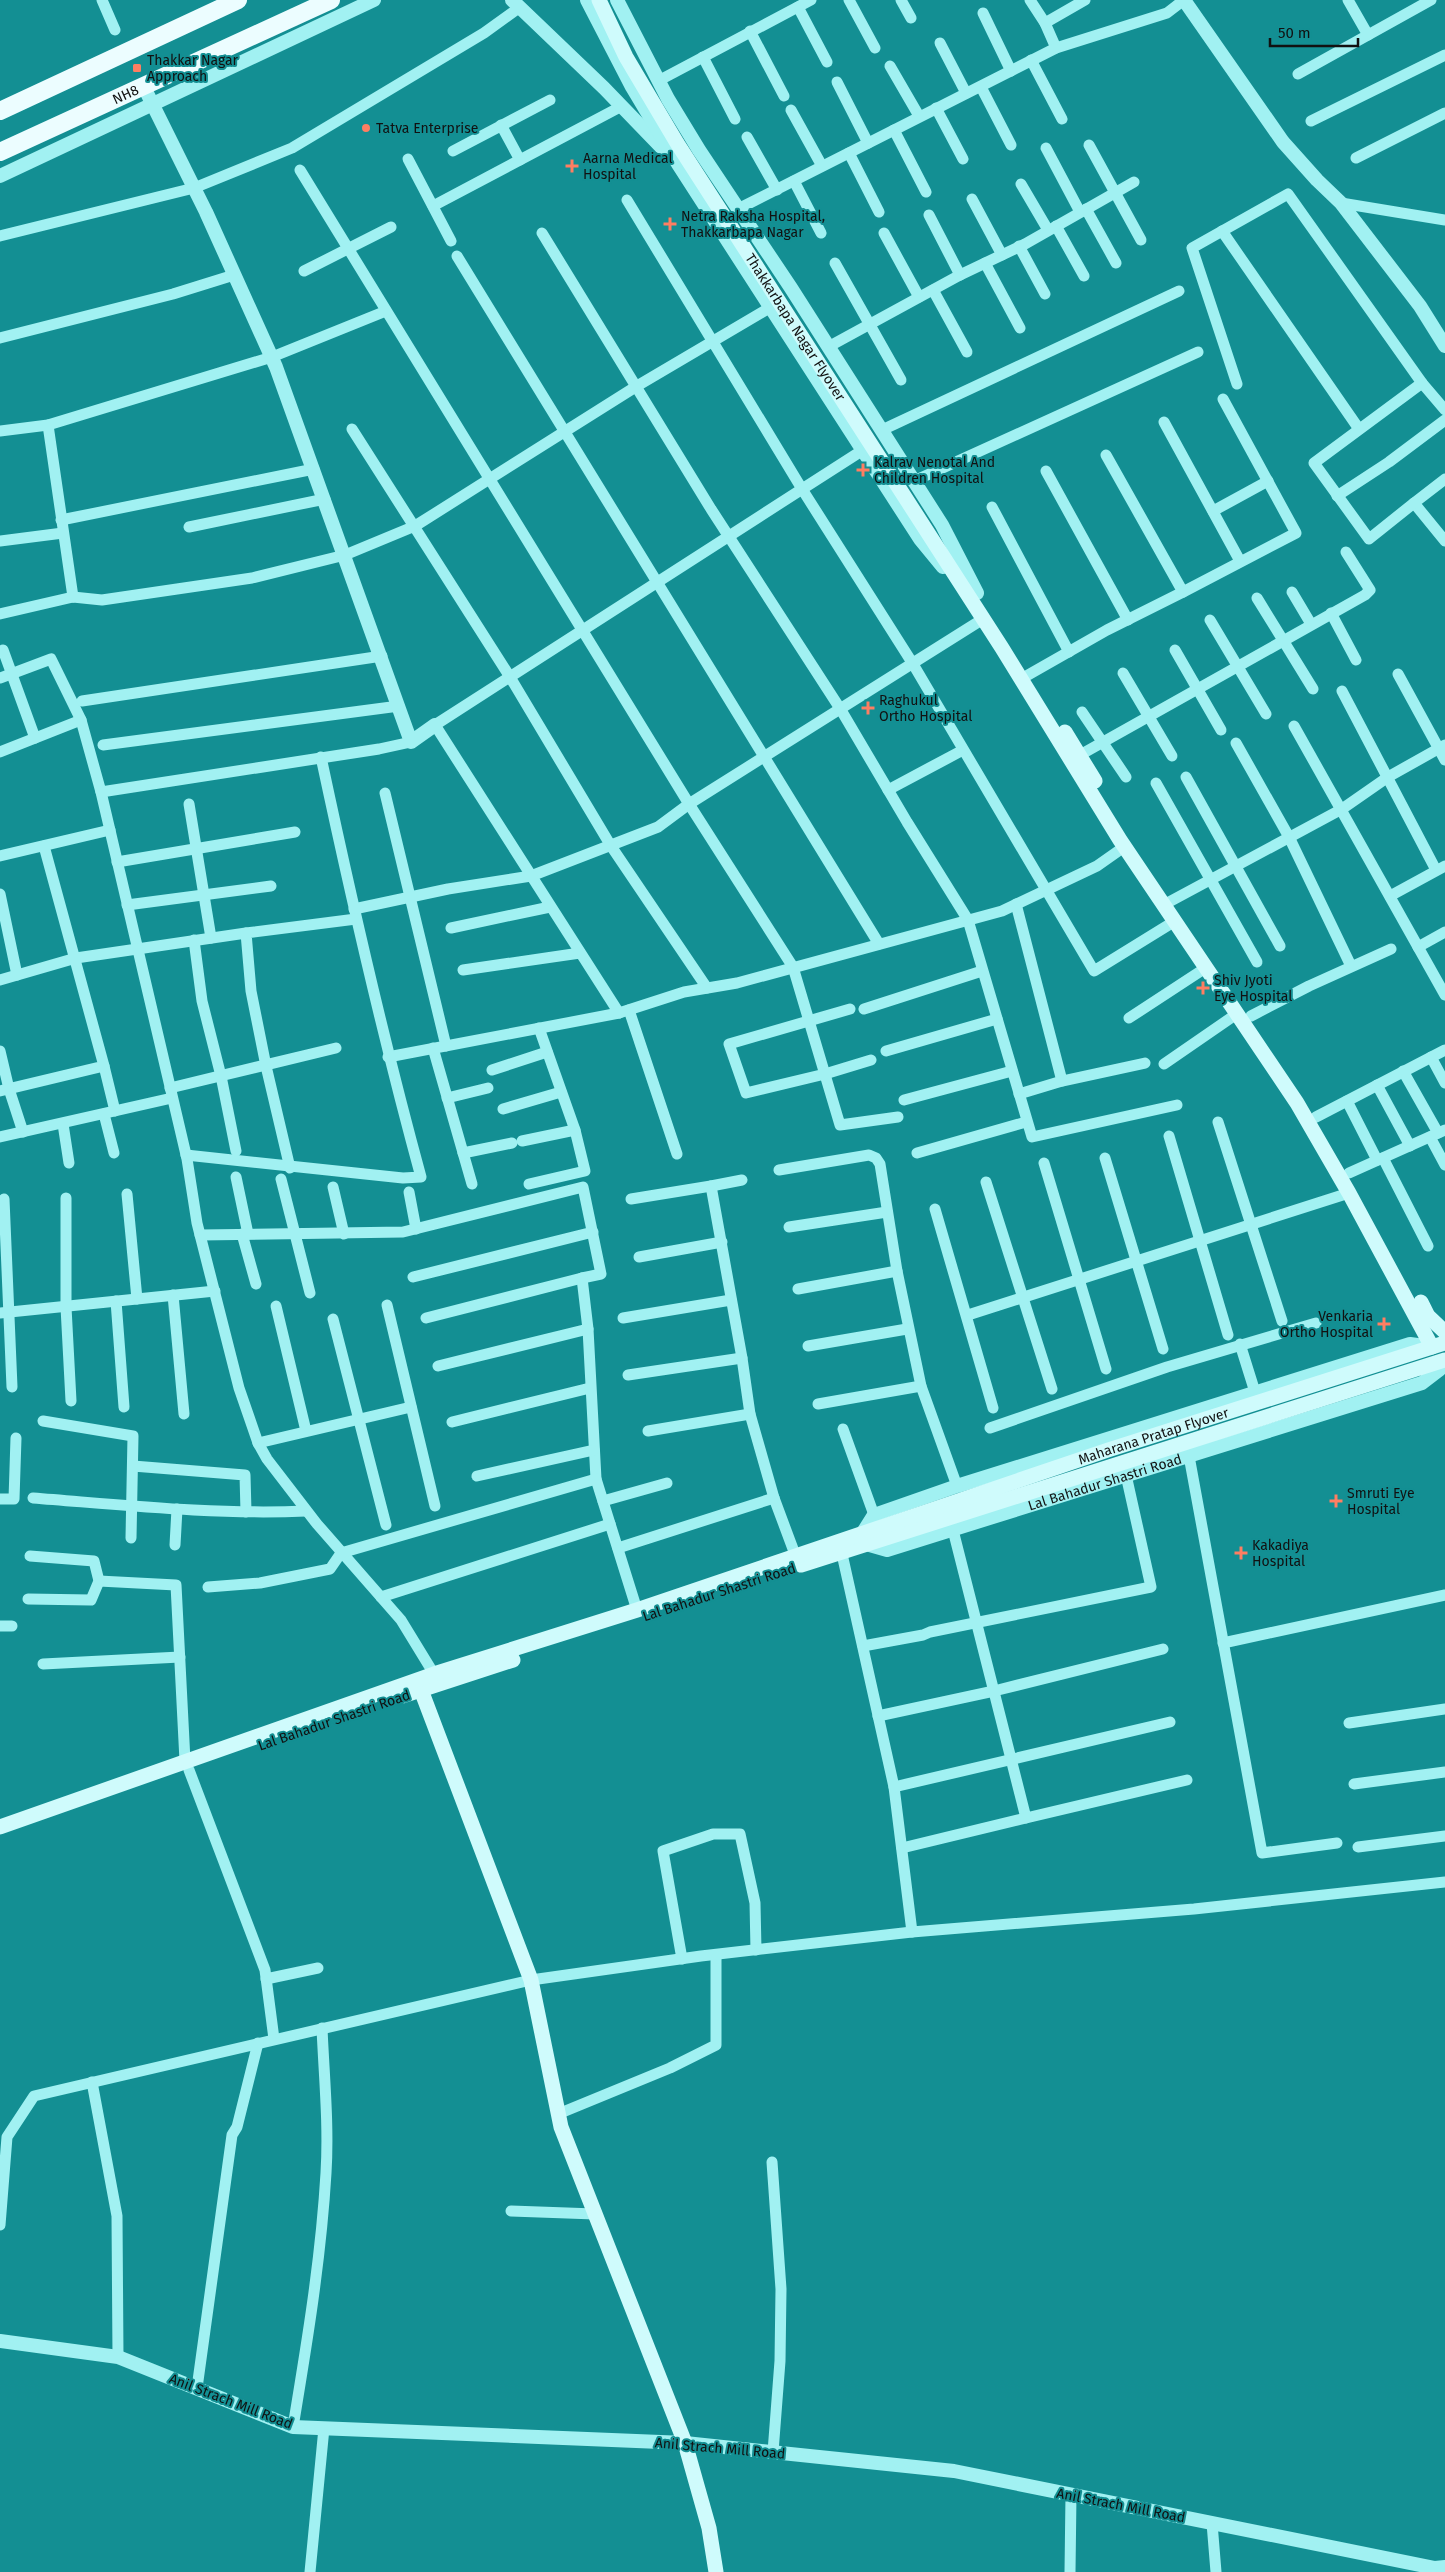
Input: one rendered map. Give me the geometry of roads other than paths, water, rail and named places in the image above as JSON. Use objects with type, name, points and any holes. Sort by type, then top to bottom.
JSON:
[{"type":"main road","points":[[0,111],[238,0]]},
{"type":"main road","name":"NH8","points":[[0,152],[331,0]]},
{"type":"main road","name":"Thakkarbapa Nagar Flyover","points":[[599,0],[647,96],[844,406],[935,536]]},
{"type":"main road","name":"Thakkarbapa Nagar Flyover","points":[[608,0],[633,53],[659,100],[973,596]]},
{"type":"main road","points":[[973,596],[982,619],[1128,844],[1175,921],[1245,1014],[1439,1345]]},
{"type":"main road","points":[[973,596],[1028,675],[1080,755],[1128,844],[1316,1117],[1428,1316],[1445,1332]]},
{"type":"main road","points":[[1443,1367],[1433,1362],[1439,1345],[1439,1339],[1445,1336]]},
{"type":"main road","name":"Maharana Pratap Flyover","points":[[864,1539],[1108,1450],[1439,1345]]},
{"type":"main road","name":"Maharana Pratap Flyover","points":[[899,1527],[1443,1367]]},
{"type":"main road","name":"Lal Bahadur Shastri Road","points":[[0,1838],[187,1765],[419,1685],[864,1539]]},
{"type":"main road","points":[[716,2572],[709,2528],[685,2443],[561,2128],[531,1980],[419,1685],[434,1674],[637,1610],[796,1557],[841,1546]]},
{"type":"main road","points":[[0,1826],[187,1765]]},
{"type":"street","points":[[102,0],[114,30]]},
{"type":"street","points":[[0,176],[374,0]]},
{"type":"street","points":[[587,0],[632,87],[678,164],[920,539],[973,596]]},
{"type":"street","points":[[618,0],[658,81],[699,150],[942,525],[973,596]]},
{"type":"street","points":[[658,81],[811,0]]},
{"type":"street","points":[[849,0],[875,48]]},
{"type":"street","points":[[901,0],[911,18]]},
{"type":"street","points":[[1030,0],[1045,23],[1056,48]]},
{"type":"street","points":[[1045,23],[1085,0]]},
{"type":"street","points":[[738,209],[1056,48],[1167,13],[1184,0],[1282,142],[1341,203],[1420,306],[1445,346]]},
{"type":"street","points":[[1348,0],[1368,35]]},
{"type":"street","points":[[1298,74],[1430,0]]},
{"type":"street","points":[[0,236],[194,188],[292,148],[484,33],[516,4],[622,106],[678,164]]},
{"type":"street","points":[[798,7],[827,62]]},
{"type":"street","points":[[983,13],[1011,70]]},
{"type":"street","points":[[750,31],[784,96]]},
{"type":"street","points":[[940,43],[966,94]]},
{"type":"street","points":[[1311,121],[1445,54]]},
{"type":"street","points":[[703,57],[735,119]]},
{"type":"street","points":[[1031,60],[1062,119]]},
{"type":"street","points":[[890,66],[919,116]]},
{"type":"street","points":[[837,82],[868,142]]},
{"type":"street","points":[[144,87],[194,188],[272,358],[382,656],[411,742]]},
{"type":"street","points":[[981,87],[1011,145]]},
{"type":"street","points":[[453,151],[550,100]]},
{"type":"street","points":[[433,206],[622,106]]},
{"type":"street","points":[[936,108],[962,159]]},
{"type":"street","points":[[792,110],[822,166]]},
{"type":"street","points":[[1356,158],[1445,113]]},
{"type":"street","points":[[501,125],[520,160]]},
{"type":"street","points":[[894,130],[926,192]]},
{"type":"street","points":[[747,137],[777,190]]},
{"type":"street","points":[[1090,145],[1141,240]]},
{"type":"street","points":[[1046,148],[1116,262]]},
{"type":"street","points":[[678,164],[699,150]]},
{"type":"street","points":[[849,153],[878,212]]},
{"type":"street","points":[[408,158],[451,241]]},
{"type":"street","points":[[300,170],[690,804],[793,967],[840,1125],[898,1117]]},
{"type":"street","points":[[794,181],[821,233]]},
{"type":"street","points":[[828,347],[960,275],[1019,246],[1134,182]]},
{"type":"street","points":[[1022,184],[1084,276]]},
{"type":"street","points":[[1237,384],[1192,248],[1288,194],[1422,383],[1445,410]]},
{"type":"street","points":[[972,199],[1002,255]]},
{"type":"street","points":[[627,200],[802,489],[913,664],[1094,971],[1175,921]]},
{"type":"street","points":[[1341,203],[1445,220]]},
{"type":"street","points":[[929,215],[960,275]]},
{"type":"street","points":[[304,271],[349,250],[391,227]]},
{"type":"street","points":[[1222,231],[1359,429]]},
{"type":"street","points":[[542,233],[729,535],[841,710],[968,920],[1026,1122],[1032,1137],[1177,1105]]},
{"type":"street","points":[[884,233],[919,297]]},
{"type":"street","points":[[1019,246],[1045,294]]},
{"type":"street","points":[[458,256],[563,432],[879,944]]},
{"type":"street","points":[[835,262],[901,380]]},
{"type":"street","points":[[985,263],[1020,328]]},
{"type":"street","points":[[0,338],[174,294],[234,274]]},
{"type":"street","points":[[933,290],[966,352]]},
{"type":"street","points":[[882,430],[1179,291]]},
{"type":"street","points":[[0,614],[73,597],[102,600],[252,578],[345,555],[415,526],[637,386],[770,306]]},
{"type":"street","points":[[0,431],[48,425],[272,358],[386,311]]},
{"type":"street","points":[[914,482],[1198,352]]},
{"type":"street","points":[[1422,383],[1314,463],[1369,539],[1445,479]]},
{"type":"street","points":[[1028,675],[1128,620],[1296,533],[1223,399]]},
{"type":"street","points":[[1337,496],[1389,462],[1445,420]]},
{"type":"street","points":[[1164,422],[1240,561]]},
{"type":"street","points":[[48,425],[73,597]]},
{"type":"street","points":[[352,429],[510,677],[611,846],[706,988]]},
{"type":"street","points":[[101,792],[321,757],[379,750],[411,742],[583,629],[863,450]]},
{"type":"street","points":[[1106,455],[1183,592]]},
{"type":"street","points":[[61,520],[314,469]]},
{"type":"street","points":[[1046,471],[1128,620]]},
{"type":"street","points":[[1213,511],[1268,481]]},
{"type":"street","points":[[189,527],[325,500]]},
{"type":"street","points":[[1414,504],[1445,541]]},
{"type":"street","points":[[992,507],[1069,652]]},
{"type":"street","points":[[0,541],[63,533]]},
{"type":"street","points":[[1080,755],[1370,590],[1346,552]]},
{"type":"street","points":[[1292,592],[1311,624]]},
{"type":"street","points":[[1257,598],[1284,639],[1313,689]]},
{"type":"street","points":[[1330,613],[1356,660]]},
{"type":"street","points":[[0,980],[76,958],[138,951],[355,914],[448,890],[531,876],[658,827],[690,804],[982,619]]},
{"type":"street","points":[[1210,620],[1238,664],[1266,714]]},
{"type":"street","points":[[3,650],[35,738]]},
{"type":"street","points":[[1175,650],[1221,730]]},
{"type":"street","points":[[82,701],[382,656]]},
{"type":"street","points":[[0,678],[51,659],[81,720],[101,792],[186,1156],[200,1235],[216,1291],[239,1388],[258,1443],[267,1459],[306,1511],[402,1620],[434,1674]]},
{"type":"street","points":[[1123,673],[1172,756]]},
{"type":"street","points":[[1398,674],[1442,747],[1445,760]]},
{"type":"street","points":[[1342,691],[1388,777],[1441,868],[1390,896]]},
{"type":"street","points":[[103,745],[399,706]]},
{"type":"street","points":[[1082,712],[1126,776]]},
{"type":"street","points":[[1,749],[81,720]]},
{"type":"street","points":[[435,725],[580,953],[624,1011],[677,1154]]},
{"type":"street","points":[[1294,726],[1445,995]]},
{"type":"street","points":[[1236,743],[1289,837],[1351,966]]},
{"type":"street","points":[[1169,902],[1342,809],[1388,777],[1442,747]]},
{"type":"street","points":[[888,790],[963,750]]},
{"type":"street","points":[[186,1156],[403,1178],[421,1176],[388,1057],[386,1034],[355,914],[321,757]]},
{"type":"street","points":[[1186,777],[1280,946]]},
{"type":"street","points":[[1156,783],[1257,962]]},
{"type":"street","points":[[385,793],[446,1046]]},
{"type":"street","points":[[189,804],[211,938]]},
{"type":"street","points":[[0,856],[110,830]]},
{"type":"street","points":[[117,862],[295,832]]},
{"type":"street","points":[[388,1057],[624,1011],[684,992],[793,967],[1002,911],[1097,866],[1128,844]]},
{"type":"street","points":[[44,846],[104,1066],[114,1153]]},
{"type":"street","points":[[127,905],[271,886]]},
{"type":"street","points":[[0,894],[17,975]]},
{"type":"street","points":[[1016,904],[1062,1081]]},
{"type":"street","points":[[451,928],[550,907]]},
{"type":"street","points":[[1418,947],[1445,932]]},
{"type":"street","points":[[246,933],[251,991],[290,1168]]},
{"type":"street","points":[[194,940],[202,1001],[222,1076],[236,1151]]},
{"type":"street","points":[[1164,1064],[1245,1014],[1391,949]]},
{"type":"street","points":[[463,970],[580,953]]},
{"type":"street","points":[[1129,1018],[1207,966]]},
{"type":"street","points":[[864,1009],[982,971]]},
{"type":"street","points":[[850,1009],[729,1044],[746,1093],[825,1074],[871,1060]]},
{"type":"street","points":[[886,1051],[997,1019]]},
{"type":"street","points":[[529,1184],[585,1171],[575,1130],[539,1028]]},
{"type":"street","points":[[0,1137],[110,1112],[222,1076],[336,1048]]},
{"type":"street","points":[[432,1048],[472,1184]]},
{"type":"street","points":[[1316,1117],[1445,1050]]},
{"type":"street","points":[[0,1051],[4,1090],[23,1132]]},
{"type":"street","points":[[492,1070],[547,1052]]},
{"type":"street","points":[[1431,1057],[1445,1083]]},
{"type":"street","points":[[1019,1094],[1062,1081],[1145,1062]]},
{"type":"street","points":[[4,1090],[104,1066]]},
{"type":"street","points":[[904,1100],[1012,1070]]},
{"type":"street","points":[[1403,1071],[1438,1133],[1445,1165]]},
{"type":"street","points":[[1377,1085],[1410,1146]]},
{"type":"street","points":[[447,1098],[488,1088]]},
{"type":"street","points":[[503,1109],[561,1092]]},
{"type":"street","points":[[1346,1101],[1428,1246]]},
{"type":"street","points":[[917,1153],[1026,1122]]},
{"type":"street","points":[[1218,1122],[1282,1321]]},
{"type":"street","points":[[63,1124],[69,1163]]},
{"type":"street","points":[[463,1153],[575,1130]]},
{"type":"street","points":[[1349,1173],[1438,1133]]},
{"type":"street","points":[[1169,1136],[1228,1335]]},
{"type":"street","points":[[779,1170],[869,1155],[876,1158],[880,1164],[907,1329],[921,1386],[957,1486]]},
{"type":"street","points":[[1106,1158],[1163,1350]]},
{"type":"street","points":[[1044,1163],[1106,1369]]},
{"type":"street","points":[[236,1177],[245,1234],[256,1284]]},
{"type":"street","points":[[281,1179],[310,1293]]},
{"type":"street","points":[[631,1200],[742,1180]]},
{"type":"street","points":[[986,1182],[1052,1389]]},
{"type":"street","points":[[711,1186],[742,1358],[750,1414],[774,1498],[796,1557]]},
{"type":"street","points":[[333,1187],[344,1234]]},
{"type":"street","points":[[200,1235],[402,1232],[583,1187],[601,1274],[426,1318]]},
{"type":"street","points":[[409,1192],[416,1229]]},
{"type":"street","points":[[968,1315],[1136,1263],[1349,1192]]},
{"type":"street","points":[[127,1194],[137,1299]]},
{"type":"street","points":[[66,1198],[66,1307],[71,1401]]},
{"type":"street","points":[[4,1199],[4,1312],[12,1387]]},
{"type":"street","points":[[935,1209],[968,1315],[993,1408]]},
{"type":"street","points":[[789,1227],[887,1212]]},
{"type":"street","points":[[413,1277],[593,1232]]},
{"type":"street","points":[[639,1257],[722,1242]]},
{"type":"street","points":[[798,1289],[897,1271]]},
{"type":"street","points":[[582,1278],[588,1329],[596,1479],[637,1610]]},
{"type":"street","points":[[4,1312],[216,1291]]},
{"type":"street","points":[[174,1295],[184,1414]]},
{"type":"street","points":[[623,1318],[731,1300]]},
{"type":"street","points":[[116,1301],[124,1407]]},
{"type":"street","points":[[387,1305],[435,1506]]},
{"type":"street","points":[[276,1306],[306,1432]]},
{"type":"street","points":[[333,1319],[386,1524]]},
{"type":"street","points":[[990,1428],[1240,1344],[1316,1323]]},
{"type":"street","points":[[438,1366],[588,1329]]},
{"type":"street","points":[[808,1346],[907,1329]]},
{"type":"street","points":[[1240,1344],[1256,1392]]},
{"type":"street","points":[[874,1516],[957,1486],[1410,1344],[1439,1345]]},
{"type":"street","points":[[628,1375],[742,1358]]},
{"type":"street","name":"Lal Bahadur Shastri Road","points":[[864,1539],[887,1550],[1422,1383],[1443,1367]]},
{"type":"street","points":[[818,1404],[921,1386]]},
{"type":"street","points":[[452,1422],[590,1388]]},
{"type":"street","points":[[258,1443],[411,1407]]},
{"type":"street","points":[[648,1431],[750,1414]]},
{"type":"street","points":[[43,1421],[133,1436],[131,1538]]},
{"type":"street","points":[[843,1429],[874,1516],[864,1539]]},
{"type":"street","points":[[0,1499],[14,1499],[16,1438]]},
{"type":"street","points":[[477,1476],[594,1450]]},
{"type":"street","points":[[1189,1456],[1262,1853],[1337,1843]]},
{"type":"street","points":[[133,1466],[245,1475],[246,1512]]},
{"type":"street","points":[[863,1646],[978,1624],[1151,1587],[1126,1475]]},
{"type":"street","points":[[208,1587],[260,1583],[330,1569],[341,1553],[596,1479]]},
{"type":"street","points":[[602,1502],[667,1483]]},
{"type":"street","points":[[33,1498],[177,1509],[246,1512],[306,1511]]},
{"type":"street","points":[[618,1548],[774,1498]]},
{"type":"street","points":[[175,1545],[177,1509]]},
{"type":"street","points":[[381,1597],[610,1524]]},
{"type":"street","points":[[953,1530],[1026,1818]]},
{"type":"street","points":[[841,1546],[894,1787],[912,1932]]},
{"type":"street","points":[[28,1599],[91,1600],[99,1582],[94,1561],[30,1556]]},
{"type":"street","points":[[99,1582],[176,1585],[187,1765],[265,1970],[274,2039]]},
{"type":"street","points":[[1223,1643],[1445,1595]]},
{"type":"street","points":[[878,1716],[994,1691],[1163,1649]]},
{"type":"street","points":[[43,1664],[180,1657]]},
{"type":"street","points":[[1349,1723],[1445,1709]]},
{"type":"street","points":[[894,1787],[1170,1722]]},
{"type":"street","points":[[1354,1784],[1445,1772]]},
{"type":"street","points":[[902,1848],[1187,1780]]},
{"type":"street","points":[[682,1959],[663,1851],[713,1834],[740,1834],[756,1903],[756,1950]]},
{"type":"street","points":[[1358,1846],[1445,1836]]},
{"type":"street","points":[[0,2225],[3,2161],[7,2138],[34,2096],[258,2042],[531,1980],[682,1959],[912,1932],[1194,1909],[1445,1882]]},
{"type":"street","points":[[558,2114],[670,2068],[716,2044],[716,1955]]},
{"type":"street","points":[[266,1979],[318,1968]]},
{"type":"street","points":[[293,2427],[307,2345],[325,2188],[322,2028]]},
{"type":"street","points":[[197,2388],[232,2135],[237,2127],[258,2042]]},
{"type":"street","points":[[92,2082],[117,2216],[118,2357]]},
{"type":"street","points":[[772,2162],[781,2298],[780,2361],[772,2452]]},
{"type":"street","points":[[511,2211],[595,2214]]},
{"type":"street","name":"Anil Strach Mill Road","points":[[0,2342],[118,2357],[293,2427],[685,2443],[954,2471],[1435,2568],[1445,2568]]},
{"type":"street","points":[[310,2572],[324,2428]]},
{"type":"street","points":[[1070,2572],[1071,2495]]},
{"type":"street","points":[[1212,2523],[1216,2572]]},
{"type":"place","name":"Thakkar Nagar Approach","points":[[137,68]]},
{"type":"place","name":"Tatva Enterprise","points":[[366,128]]},
{"type":"place","name":"Aarna Medical Hospital","points":[[572,166]]},
{"type":"place","name":"Netra Raksha Hospital, Thakkarbapa Nagar","points":[[670,224]]},
{"type":"place","name":"Kalrav Nenotal And Children Hospital","points":[[863,470]]},
{"type":"place","name":"Raghukul Ortho Hospital","points":[[868,708]]},
{"type":"place","name":"Shiv Jyoti Eye Hospital","points":[[1203,988]]},
{"type":"place","name":"Venkaria Ortho Hospital","points":[[1384,1324]]},
{"type":"place","name":"Smruti Eye Hospital","points":[[1336,1501]]},
{"type":"place","name":"Kakadiya Hospital","points":[[1241,1553]]}]
